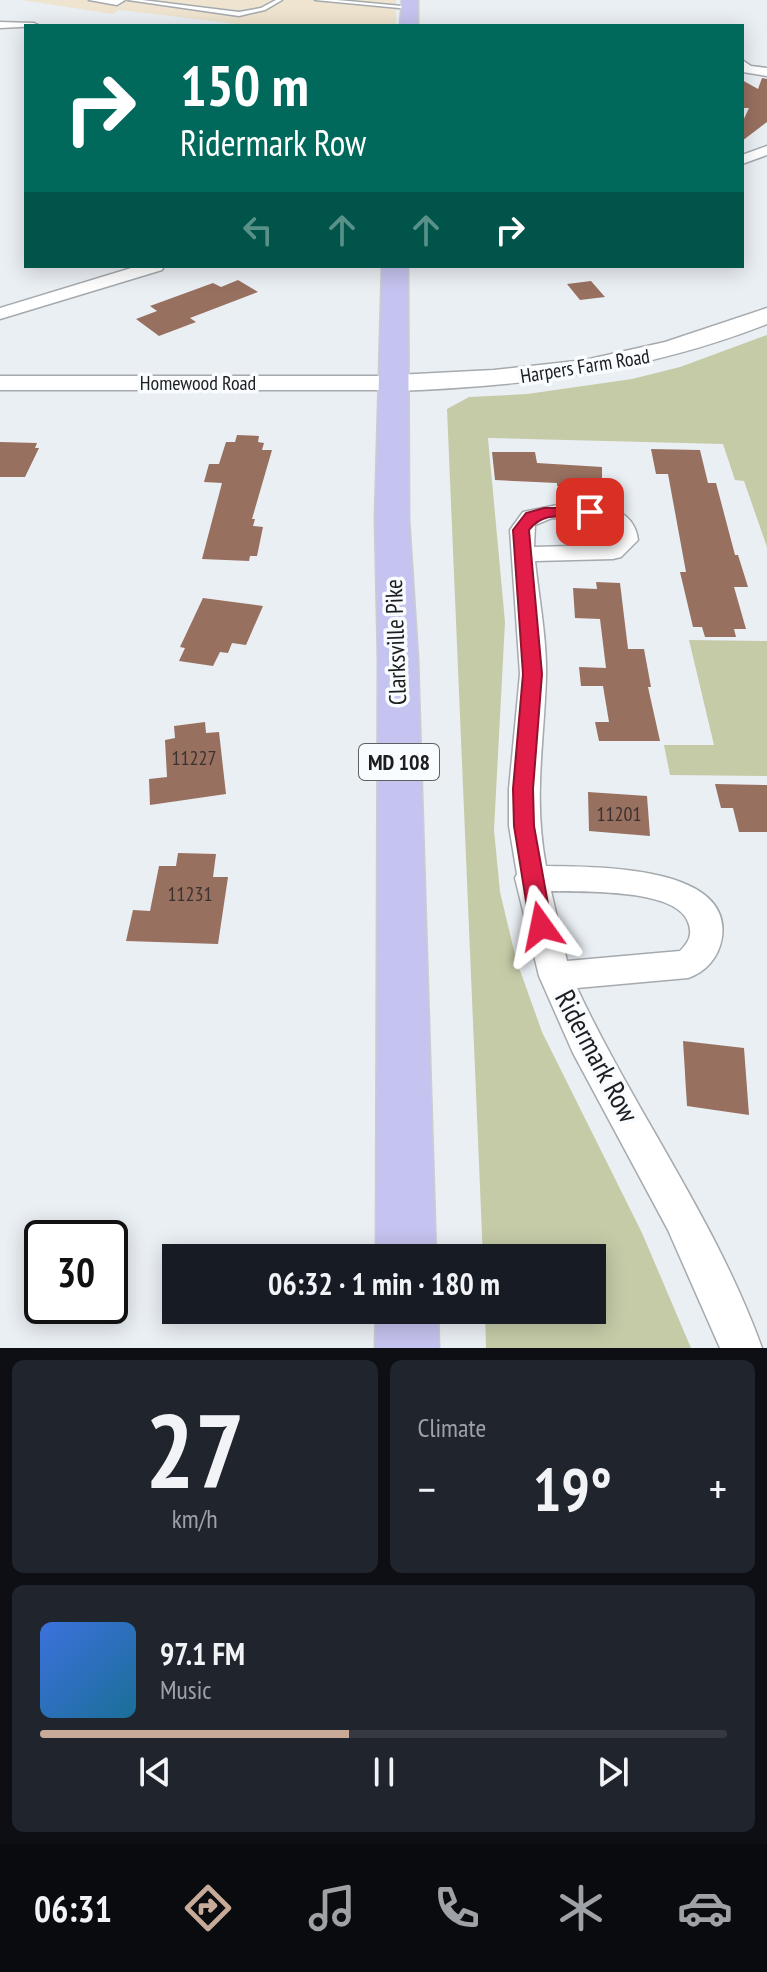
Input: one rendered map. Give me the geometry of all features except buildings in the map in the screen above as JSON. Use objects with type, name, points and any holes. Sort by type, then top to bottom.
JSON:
[{"type":"main road","points":[[409,24],[410,4]]},
{"type":"main road","name":"Clarksville Pike","points":[[395,268],[392,519],[398,690],[406,1244]]},
{"type":"main road","name":"Harpers Farm Road","points":[[396,383],[535,376],[613,364],[687,345],[767,315]]},
{"type":"main road","points":[[407,1324],[407,1348]]},
{"type":"street","points":[[0,25],[24,26]]},
{"type":"street","points":[[744,66],[747,69],[766,70]]},
{"type":"street","points":[[744,159],[767,150]]},
{"type":"street","points":[[744,159],[764,168]]},
{"type":"street","points":[[0,314],[150,268]]},
{"type":"street","name":"Homewood Road","points":[[0,383],[396,383]]},
{"type":"street","name":"Ridermark Row","points":[[524,554],[533,674],[523,789],[530,878],[555,976],[585,1042],[682,1216],[731,1319],[741,1348]]},
{"type":"street","points":[[530,878],[653,884],[680,893],[695,904],[705,921],[706,942],[699,955],[688,964],[555,976]]},
{"type":"lane","points":[[91,0],[117,3],[123,0]]},
{"type":"lane","points":[[130,0],[239,14],[263,9],[280,0]]},
{"type":"lane","points":[[317,0],[410,4]]},
{"type":"shaded area","points":[[22,0],[396,0],[396,24],[236,24],[120,10],[112,14]]},
{"type":"green space","points":[[767,335],[767,547],[744,481],[735,480],[723,444],[488,438],[505,622],[494,830],[500,892],[516,959],[542,1032],[642,1233],[691,1348],[486,1348],[485,1324],[606,1324],[606,1244],[482,1244],[447,409],[469,397],[527,394],[632,379],[680,367]]},
{"type":"green space","points":[[689,640],[767,641],[767,776],[670,775],[664,745],[714,745]]},
{"type":"route","points":[[541,926],[530,878],[524,826],[523,789],[533,674],[521,530],[532,516],[544,512],[590,512]]}]
